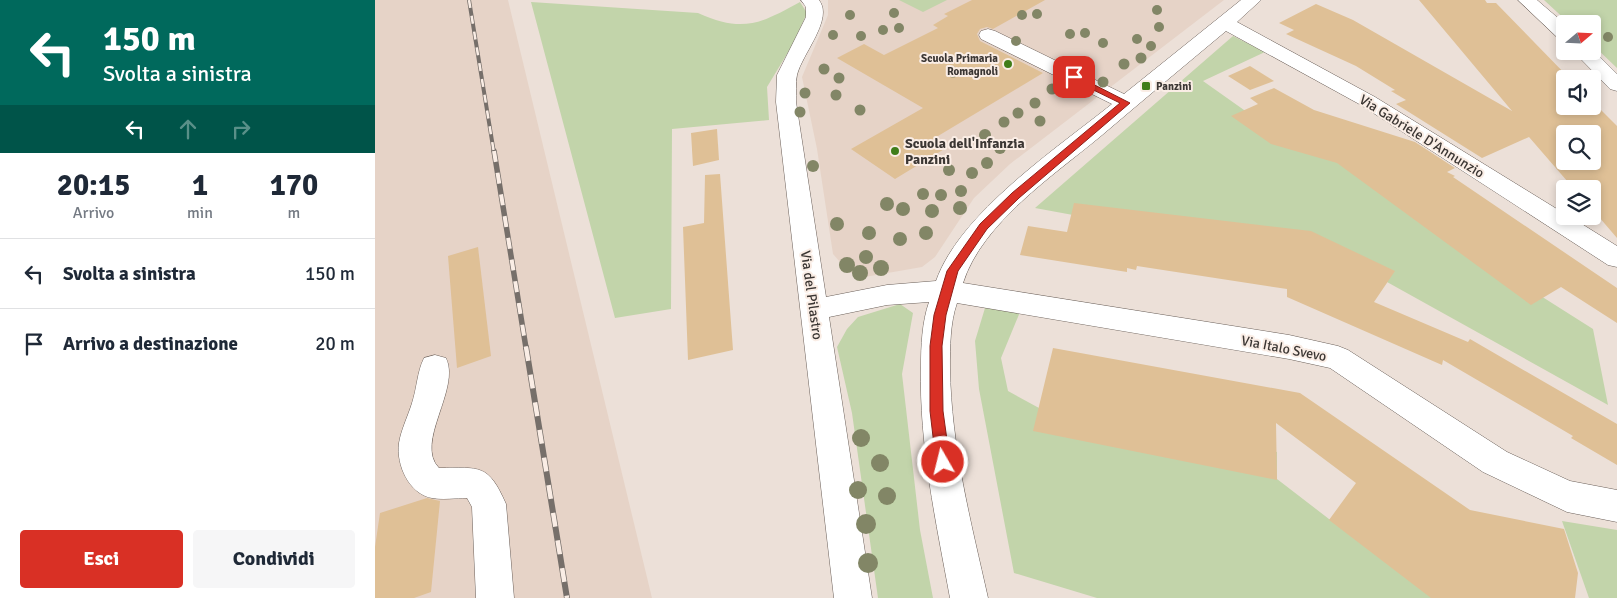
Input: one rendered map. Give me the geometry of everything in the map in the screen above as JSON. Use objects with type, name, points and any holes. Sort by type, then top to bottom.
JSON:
[{"type":"street","points":[[969,598],[943,462],[936,411],[936,346],[946,291],[953,271],[983,226],[1043,170],[1252,0]]},
{"type":"street","points":[[1527,0],[1556,26]]},
{"type":"street","name":"Via del Pilastro","points":[[815,2],[815,16],[787,75],[785,88],[853,598]]},
{"type":"street","name":"Via Gabriele D'Annunzio","points":[[1223,22],[1368,101],[1617,258]]},
{"type":"street","points":[[988,36],[1126,103]]},
{"type":"street","points":[[1592,60],[1617,85]]},
{"type":"street","name":"Via Italo Svevo","points":[[813,306],[887,295],[946,291],[1289,347],[1338,358],[1495,462],[1567,496],[1617,506]]},
{"type":"street","points":[[435,367],[429,398],[415,444],[419,470],[432,483],[476,483],[489,504],[495,598]]},
{"type":"shaded area","points":[[375,0],[508,0],[652,598],[375,598]]},
{"type":"shaded area","points":[[828,0],[1224,0],[1010,164],[974,198],[935,257],[922,267],[859,278],[847,270],[833,254],[817,149],[802,77],[828,15]]},
{"type":"green space","points":[[899,0],[947,0],[923,12]]},
{"type":"green space","points":[[1544,0],[1617,0],[1617,68],[1601,53],[1601,15],[1560,15]]},
{"type":"green space","points":[[531,2],[698,13],[727,23],[740,24],[751,23],[774,16],[800,2],[807,13],[793,44],[767,87],[769,120],[672,129],[671,309],[615,318]]},
{"type":"green space","points":[[1233,36],[1265,52],[1203,81],[1244,110],[1401,194],[1544,298],[1593,329],[1608,405],[1387,282],[1111,222],[1035,208]]},
{"type":"green space","points":[[900,304],[913,313],[902,374],[920,530],[933,598],[878,598],[852,413],[837,347],[847,329],[858,317]]},
{"type":"green space","points":[[985,308],[1020,312],[1001,358],[1008,391],[1039,408],[1277,452],[1277,479],[1329,519],[1496,598],[1097,598],[1014,573],[979,389],[975,341]]},
{"type":"green space","points":[[1562,521],[1617,530],[1617,598],[1589,598]]},
{"type":"building","points":[[972,0],[1045,0],[993,29],[987,27],[980,29],[977,34],[980,41],[1043,73],[933,139],[946,148],[895,179],[851,149],[923,108],[837,58],[864,44],[884,55],[938,28],[933,25],[948,16],[944,14]]},
{"type":"building","points":[[1419,0],[1485,0],[1487,3],[1496,3],[1561,70],[1556,70],[1556,115],[1601,115],[1601,110],[1617,126],[1617,238],[1601,219],[1601,180],[1566,180],[1558,170],[1601,170],[1601,125],[1556,125],[1556,168],[1529,137],[1482,158],[1396,104],[1406,100],[1391,91],[1395,90],[1356,66],[1286,34],[1294,30],[1279,23],[1316,4],[1353,20],[1512,111]]},
{"type":"building","points":[[1250,66],[1274,81],[1250,90],[1228,76]]},
{"type":"building","points":[[1274,88],[1314,110],[1415,142],[1455,168],[1447,172],[1617,288],[1617,323],[1561,287],[1531,305],[1337,163],[1271,144],[1231,116],[1258,104],[1250,98]]},
{"type":"building","points":[[717,129],[719,160],[693,166],[691,133]]},
{"type":"building","points":[[720,174],[733,350],[688,360],[683,227],[704,223],[705,175]]},
{"type":"building","points":[[1074,203],[1311,231],[1395,271],[1374,302],[1468,342],[1470,339],[1617,424],[1617,465],[1571,438],[1573,436],[1443,360],[1442,365],[1287,297],[1287,289],[1137,266],[1136,270],[1127,268],[1127,272],[1020,255],[1028,226],[1067,232]]},
{"type":"building","points":[[478,247],[491,356],[457,368],[448,256]]},
{"type":"building","points":[[1053,348],[1300,393],[1470,510],[1564,529],[1578,573],[1575,598],[1431,598],[1329,520],[1356,483],[1276,423],[1277,480],[1033,431]]},
{"type":"building","points":[[427,498],[440,501],[431,592],[414,598],[375,598],[375,547],[380,513]]},
{"type":"railway","points":[[469,0],[494,153]]},
{"type":"railway","points":[[494,151],[526,348]]},
{"type":"railway","points":[[526,347],[567,598]]},
{"type":"place","name":"Scuola Primaria Romagnoli","points":[[1008,64]]},
{"type":"place","name":"Panzini","points":[[1146,86]]},
{"type":"place","name":"Scuola dell'Infanzia Panzini","points":[[895,151]]},
{"type":"route","points":[[943,462],[936,411],[936,346],[940,315],[953,271],[983,226],[1043,170],[1126,103],[1074,77]]}]
